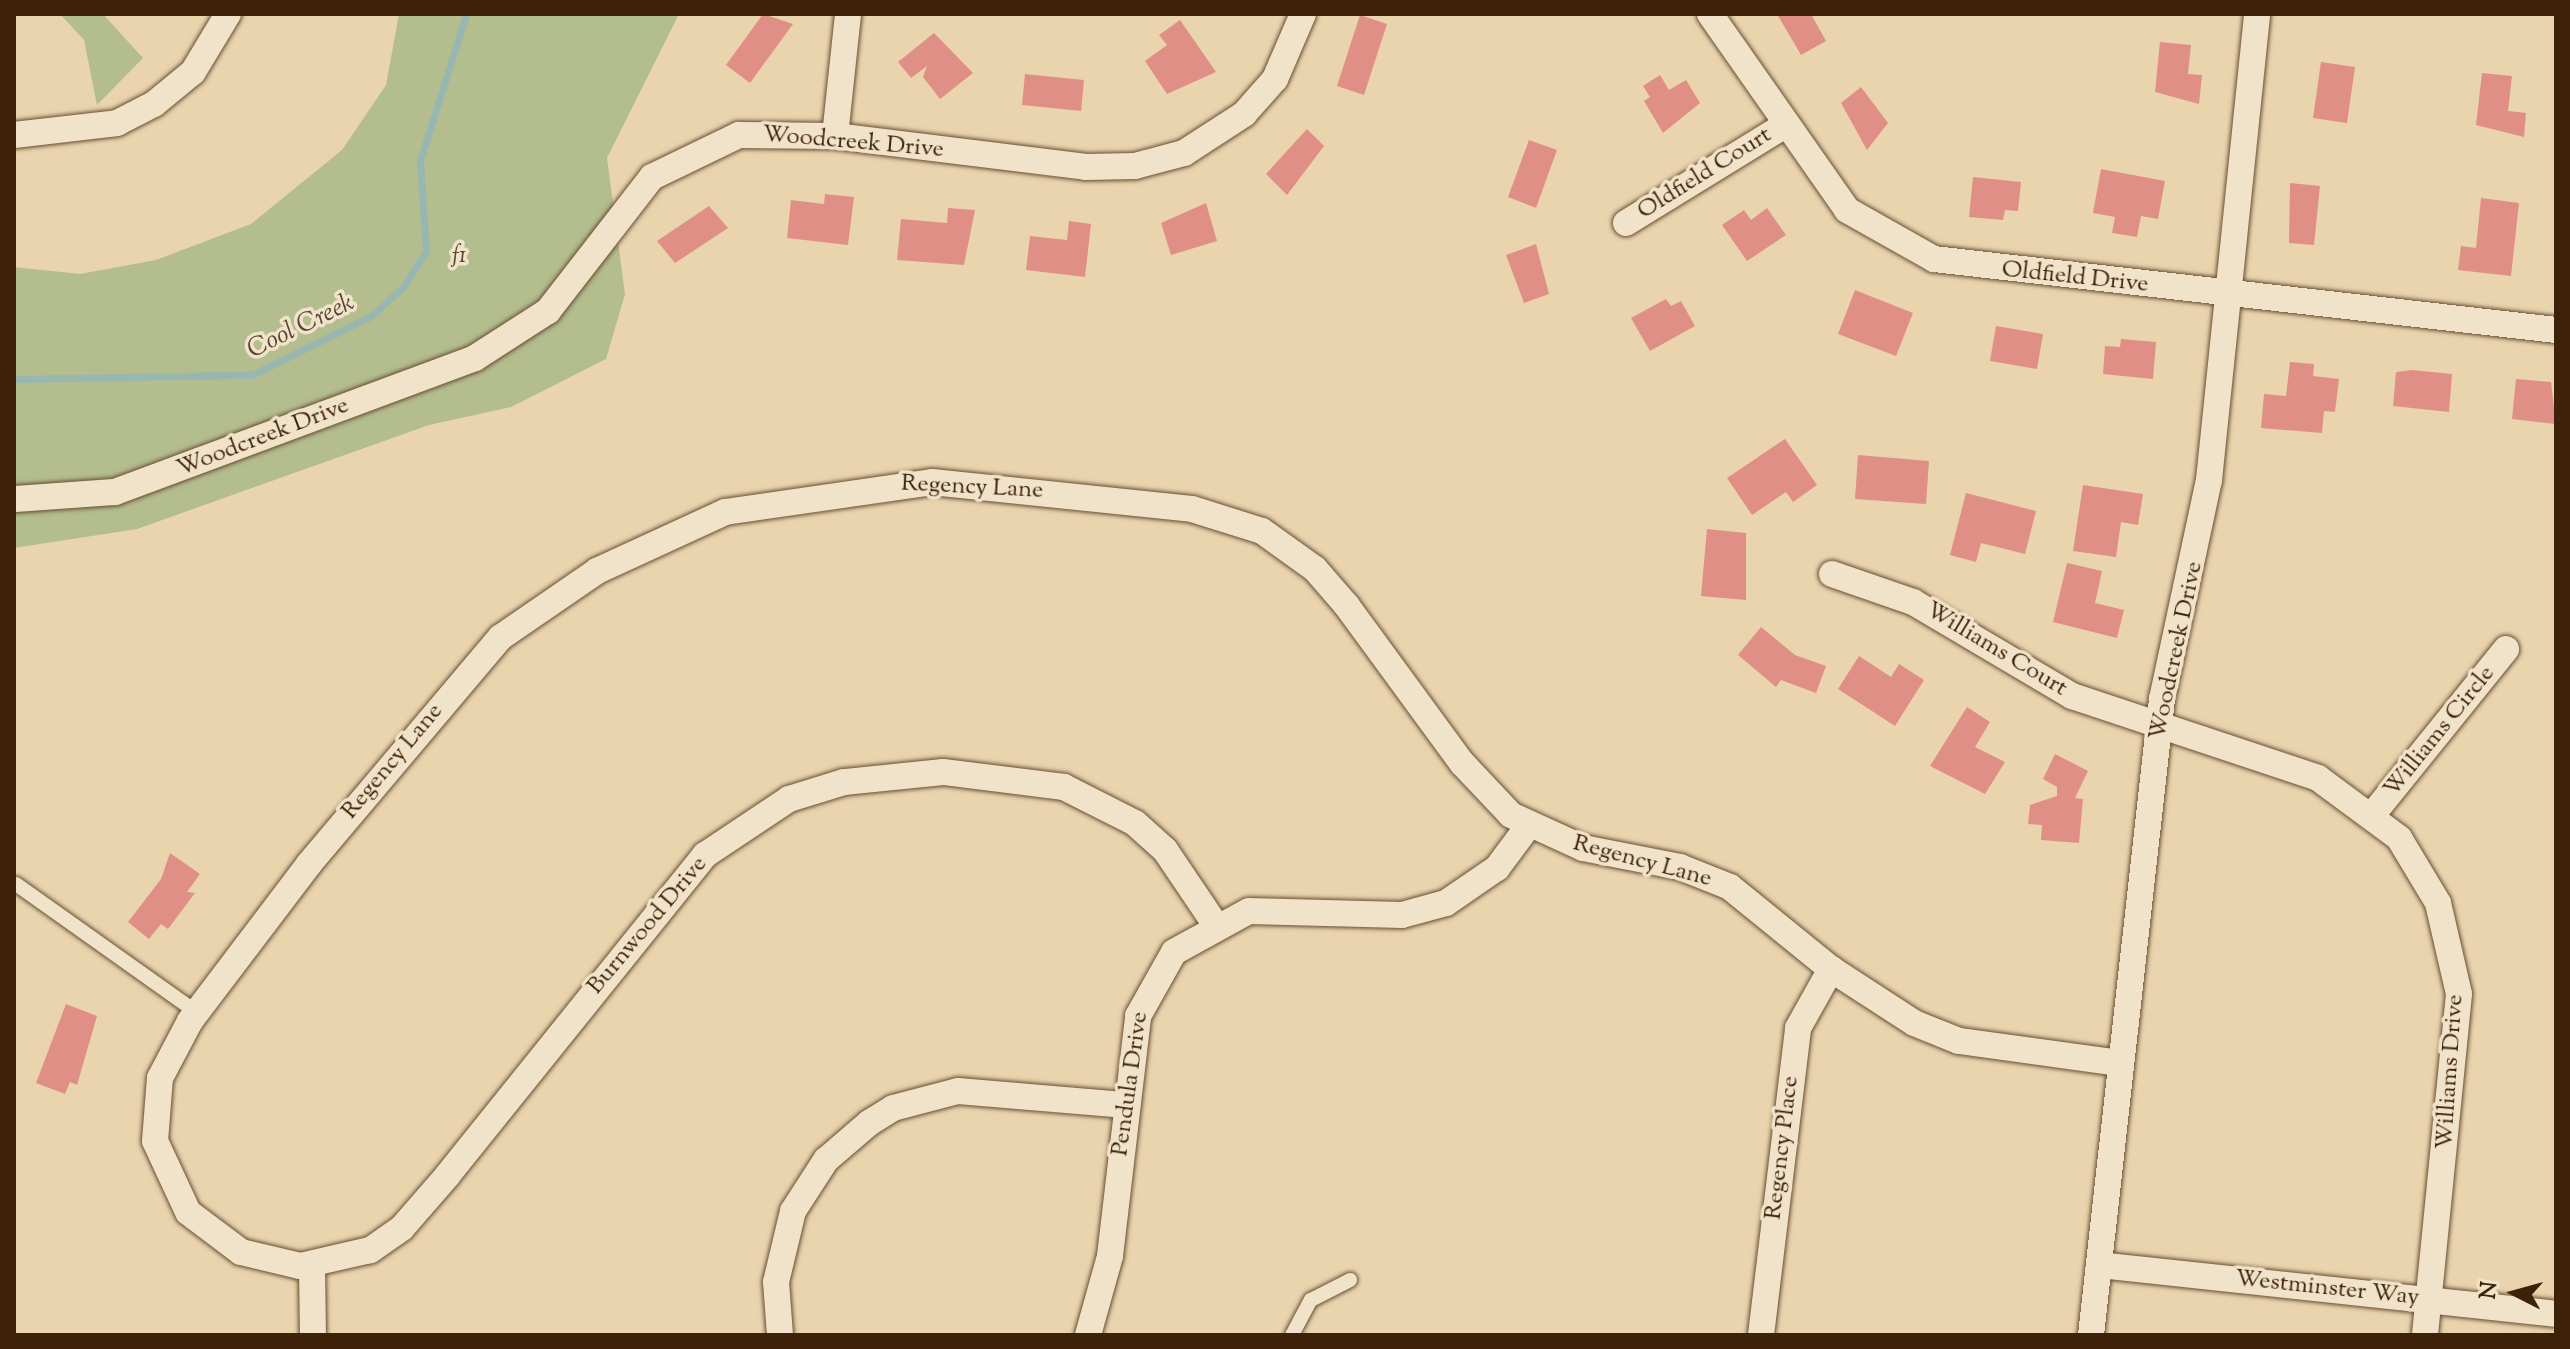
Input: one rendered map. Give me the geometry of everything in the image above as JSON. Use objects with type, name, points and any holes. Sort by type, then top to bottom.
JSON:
[{"type":"street","points":[[14,135],[117,123],[154,104],[193,72],[228,14]]},
{"type":"street","points":[[835,136],[848,14]]},
{"type":"street","name":"Woodcreek Drive","points":[[14,499],[115,492],[475,358],[548,311],[632,195],[678,160],[739,135],[835,136],[1135,166],[1211,142],[1244,114],[1275,79],[1303,14]]},
{"type":"street","name":"Oldfield Drive","points":[[1710,14],[1847,210],[1934,259],[2556,330]]},
{"type":"street","name":"Woodcreek Drive","points":[[2091,1335],[2159,727],[2199,547],[2257,14]]},
{"type":"street","name":"Oldfield Court","points":[[1626,223],[1785,125]]},
{"type":"street","name":"Regency Lane","points":[[312,1266],[241,1252],[211,1234],[173,1190],[155,1141],[160,1078],[196,1012],[309,864],[501,637],[597,571],[671,534],[725,512],[885,484],[932,482],[1192,509],[1262,531],[1315,569],[1462,763],[1529,825],[1583,848],[1680,867],[1730,887],[1831,969],[1914,1023],[1959,1041],[2120,1063]]},
{"type":"street","name":"Williams Court","points":[[1832,574],[1891,590],[2072,696],[2159,727]]},
{"type":"street","name":"Williams Circle","points":[[2373,814],[2506,649]]},
{"type":"street","name":"Williams Drive","points":[[2159,727],[2276,760],[2373,814],[2399,838],[2438,903],[2459,994],[2425,1335]]},
{"type":"street","name":"Burnwood Drive","points":[[312,1266],[370,1250],[402,1228],[684,876],[789,799],[890,774],[943,772],[1064,787],[1105,805],[1155,841],[1189,878],[1215,924]]},
{"type":"street","name":"Pendula Drive","points":[[1088,1335],[1110,1256],[1126,1105],[1147,990],[1174,952],[1215,924],[1274,908],[1424,910],[1497,868],[1529,825]]},
{"type":"street","name":"Regency Place","points":[[1761,1335],[1798,1028],[1831,969]]},
{"type":"street","points":[[780,1335],[776,1282],[793,1211],[826,1160],[869,1123],[893,1108],[958,1091],[1126,1105]]},
{"type":"street","name":"Westminster Way","points":[[2099,1265],[2556,1314]]},
{"type":"street","points":[[312,1266],[313,1335]]},
{"type":"lane","points":[[16,884],[196,1012]]},
{"type":"lane","points":[[1292,1335],[1311,1300],[1350,1280]]},
{"type":"green space","points":[[60,14],[103,14],[143,58],[97,105],[84,40]]},
{"type":"green space","name":"f1","points":[[399,14],[679,14],[607,158],[625,294],[606,359],[511,407],[429,425],[137,529],[14,548],[14,267],[80,274],[156,260],[251,224],[342,150],[386,85]]},
{"type":"building","points":[[763,14],[793,24],[750,83],[726,65]]},
{"type":"building","points":[[1777,14],[1811,14],[1826,41],[1801,55]]},
{"type":"building","points":[[1360,15],[1387,24],[1364,95],[1337,86]]},
{"type":"building","points":[[1180,20],[1216,72],[1167,94],[1145,61],[1167,45],[1159,35]]},
{"type":"building","points":[[934,33],[973,73],[940,99],[923,77],[927,66],[911,78],[898,62]]},
{"type":"building","points":[[2160,42],[2191,45],[2188,74],[2202,75],[2199,104],[2155,92]]},
{"type":"building","points":[[2321,62],[2355,67],[2347,123],[2313,118]]},
{"type":"building","points":[[2482,73],[2512,76],[2508,111],[2526,113],[2524,137],[2476,125]]},
{"type":"building","points":[[1025,74],[1084,80],[1081,111],[1022,105]]},
{"type":"building","points":[[1660,75],[1669,90],[1686,80],[1700,103],[1663,133],[1644,101],[1650,97],[1643,86]]},
{"type":"building","points":[[1861,87],[1888,123],[1867,150],[1841,103]]},
{"type":"building","points":[[1307,129],[1324,146],[1287,195],[1266,174]]},
{"type":"building","points":[[1529,140],[1557,150],[1536,208],[1508,197]]},
{"type":"building","points":[[2101,169],[2165,181],[2158,219],[2141,216],[2137,237],[2112,233],[2115,217],[2093,213]]},
{"type":"building","points":[[1973,177],[2021,182],[2018,211],[2005,210],[2003,220],[1969,217]]},
{"type":"building","points":[[2290,183],[2320,186],[2314,245],[2289,243]]},
{"type":"building","points":[[825,194],[854,197],[848,245],[787,238],[791,200],[824,204]]},
{"type":"building","points":[[2481,198],[2519,203],[2511,276],[2458,270],[2461,246],[2476,248]]},
{"type":"building","points":[[1206,203],[1217,241],[1171,255],[1161,223]]},
{"type":"building","points":[[709,206],[728,228],[675,263],[657,241]]},
{"type":"building","points":[[948,208],[975,210],[964,265],[897,260],[901,219],[947,223]]},
{"type":"building","points":[[1767,208],[1786,235],[1747,261],[1722,225],[1744,210],[1751,220]]},
{"type":"building","points":[[1069,221],[1091,224],[1085,277],[1026,270],[1030,236],[1067,240]]},
{"type":"building","points":[[1536,244],[1549,294],[1524,303],[1506,255]]},
{"type":"building","points":[[1855,290],[1913,313],[1896,356],[1838,334]]},
{"type":"building","points":[[1666,299],[1671,306],[1681,301],[1695,326],[1650,351],[1631,318]]},
{"type":"building","points":[[1996,326],[2043,334],[2037,369],[1990,361]]},
{"type":"building","points":[[2121,339],[2156,342],[2153,379],[2103,374],[2105,346],[2120,347]]},
{"type":"building","points":[[2290,362],[2314,364],[2313,376],[2339,379],[2335,412],[2324,411],[2322,433],[2261,428],[2264,394],[2286,396]]},
{"type":"building","points":[[2412,370],[2452,374],[2449,412],[2393,406],[2396,372]]},
{"type":"building","points":[[2516,379],[2551,382],[2556,424],[2512,419]]},
{"type":"building","points":[[1785,439],[1817,485],[1793,502],[1786,492],[1752,515],[1727,478]]},
{"type":"building","points":[[1858,455],[1929,461],[1926,504],[1855,499]]},
{"type":"building","points":[[2083,485],[2143,494],[2138,525],[2121,522],[2116,557],[2073,551]]},
{"type":"building","points":[[1966,493],[2036,511],[2025,554],[1981,543],[1976,562],[1950,555]]},
{"type":"building","points":[[1707,529],[1746,533],[1746,600],[1701,596]]},
{"type":"building","points":[[2067,563],[2102,571],[2095,603],[2124,610],[2117,638],[2053,622]]},
{"type":"building","points":[[1761,627],[1795,655],[1826,666],[1816,693],[1781,680],[1776,687],[1738,655]]},
{"type":"building","points":[[1859,656],[1891,677],[1899,664],[1924,680],[1895,726],[1838,689]]},
{"type":"building","points":[[1967,707],[1990,722],[1975,747],[2005,762],[1985,794],[1930,766]]},
{"type":"building","points":[[2055,754],[2088,771],[2075,798],[2083,799],[2079,843],[2041,840],[2042,825],[2028,824],[2030,805],[2057,796],[2057,787],[2043,779]]},
{"type":"building","points":[[170,853],[200,874],[187,892],[195,893],[168,929],[161,924],[149,939],[128,922],[161,879]]},
{"type":"building","points":[[66,1004],[97,1016],[77,1085],[70,1082],[65,1094],[36,1083]]},
{"type":"waterway","name":"Cool Creek","points":[[14,379],[252,375],[371,316],[404,286],[426,251],[420,161],[466,14]]}]
